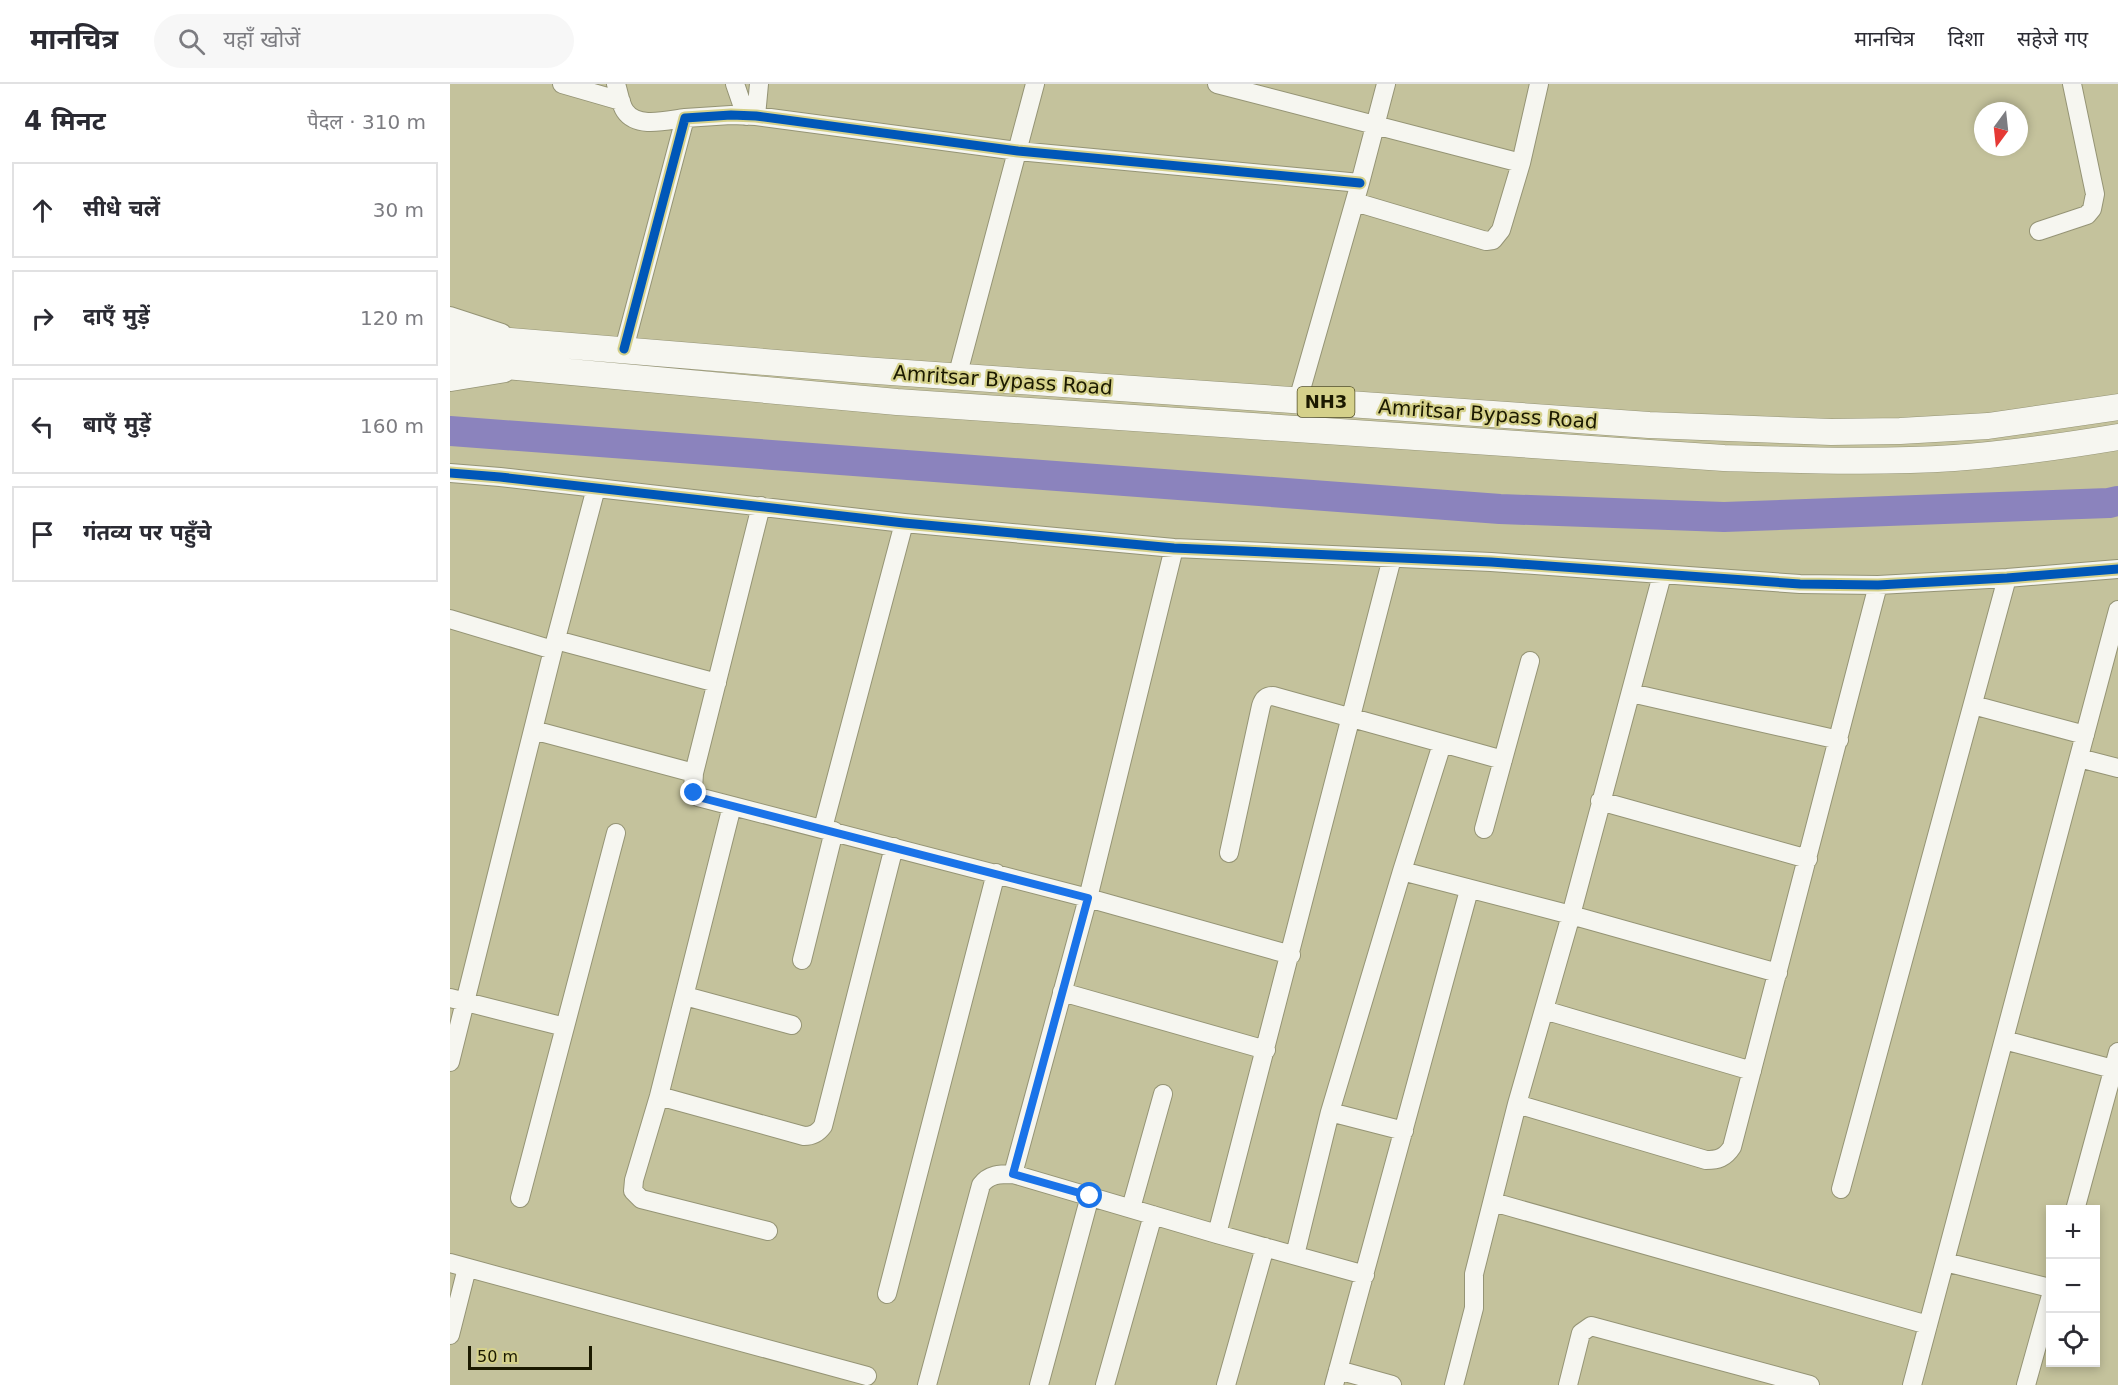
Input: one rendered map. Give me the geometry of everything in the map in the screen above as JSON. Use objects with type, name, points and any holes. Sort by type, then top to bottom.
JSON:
[{"type":"highway","name":"NH3","points":[[450,336],[535,356]]},
{"type":"highway","name":"Amritsar Bypass Road","points":[[535,356],[624,349],[957,377],[1649,425],[1831,432],[1988,426],[2118,407]]},
{"type":"highway","name":"Amritsar Bypass Road","points":[[535,356],[909,403],[1724,458],[1858,461],[1954,458],[2118,437]]},
{"type":"highway","name":"NH3","points":[[450,361],[535,356]]},
{"type":"street","points":[[562,84],[619,92],[630,116],[650,122],[685,118],[751,116],[1018,151],[1360,183]]},
{"type":"street","points":[[735,84],[751,116]]},
{"type":"street","points":[[751,116],[759,84]]},
{"type":"street","points":[[957,377],[1035,84]]},
{"type":"street","points":[[1217,84],[1521,163]]},
{"type":"street","points":[[1298,400],[1386,84]]},
{"type":"street","points":[[1355,202],[1486,241],[1492,240],[1501,230],[1521,163],[1539,84]]},
{"type":"street","points":[[2039,231],[2087,215],[2095,201],[2072,84]]},
{"type":"street","points":[[624,349],[685,118]]},
{"type":"street","points":[[450,316],[535,356]]},
{"type":"street","points":[[450,382],[535,356]]},
{"type":"street","points":[[450,473],[904,523],[1174,548],[1491,562],[1800,584],[1878,585],[2118,569]]},
{"type":"street","points":[[450,1062],[458,1000],[533,730],[596,488]]},
{"type":"street","points":[[761,506],[694,773],[693,789],[698,797],[996,873],[1291,955]]},
{"type":"street","points":[[802,960],[829,830],[904,523]]},
{"type":"street","points":[[1013,1174],[1088,898],[1174,548]]},
{"type":"street","points":[[1217,1234],[1392,558]]},
{"type":"street","points":[[1454,1385],[1474,1308],[1474,1274],[1517,1104],[1571,915],[1662,575]]},
{"type":"street","points":[[1841,1189],[2007,578]]},
{"type":"street","points":[[1517,1104],[1706,1160],[1715,1160],[1728,1154],[1732,1147],[1778,974],[1878,585]]},
{"type":"street","points":[[1912,1385],[2118,610]]},
{"type":"street","points":[[450,619],[717,683]]},
{"type":"street","points":[[1484,829],[1530,660]]},
{"type":"street","points":[[1631,693],[1839,740]]},
{"type":"street","points":[[1229,853],[1261,706],[1265,698],[1274,696],[1503,759]]},
{"type":"street","points":[[1973,705],[2085,735]]},
{"type":"street","points":[[533,730],[694,773]]},
{"type":"street","points":[[1295,1255],[1330,1112],[1442,744]]},
{"type":"street","points":[[2079,758],[2118,768]]},
{"type":"street","points":[[1600,801],[1808,859]]},
{"type":"street","points":[[732,806],[633,1191],[641,1199],[768,1231]]},
{"type":"street","points":[[520,1198],[616,833]]},
{"type":"street","points":[[659,1096],[804,1136],[820,1131],[894,847]]},
{"type":"street","points":[[1402,871],[1571,915],[1778,974]]},
{"type":"street","points":[[887,1294],[996,873]]},
{"type":"street","points":[[1392,1385],[1336,1377],[1469,890]]},
{"type":"street","points":[[1062,992],[1266,1050]]},
{"type":"street","points":[[685,996],[792,1025]]},
{"type":"street","points":[[458,1000],[565,1027]]},
{"type":"street","points":[[1544,1010],[1752,1071]]},
{"type":"street","points":[[2004,1040],[2116,1061],[2076,1205]]},
{"type":"street","points":[[1131,1208],[1163,1094]]},
{"type":"street","points":[[1330,1112],[1404,1131]]},
{"type":"street","points":[[927,1385],[981,1185],[990,1177],[1013,1174],[1365,1275]]},
{"type":"street","points":[[1039,1385],[1090,1196]]},
{"type":"street","points":[[1492,1202],[1928,1325]]},
{"type":"street","points":[[1105,1385],[1153,1215]]},
{"type":"street","points":[[1226,1385],[1265,1247]]},
{"type":"street","points":[[1945,1262],[2046,1287]]},
{"type":"street","points":[[450,1335],[458,1265],[867,1376]]},
{"type":"street","points":[[2026,1385],[2046,1313]]},
{"type":"street","points":[[1568,1385],[1581,1334],[1591,1326],[1810,1385]]},
{"type":"waterway","points":[[450,431],[1500,509],[1724,517],[2118,501]]},
{"type":"cycle path","points":[[624,349],[685,118],[756,116],[1018,151],[1360,183]]},
{"type":"cycle path","points":[[450,473],[904,523],[1174,548],[1491,562],[1800,584],[1878,585],[2118,569]]},
{"type":"route","points":[[694,793],[698,797],[1088,898],[1013,1174],[1090,1196]]}]
